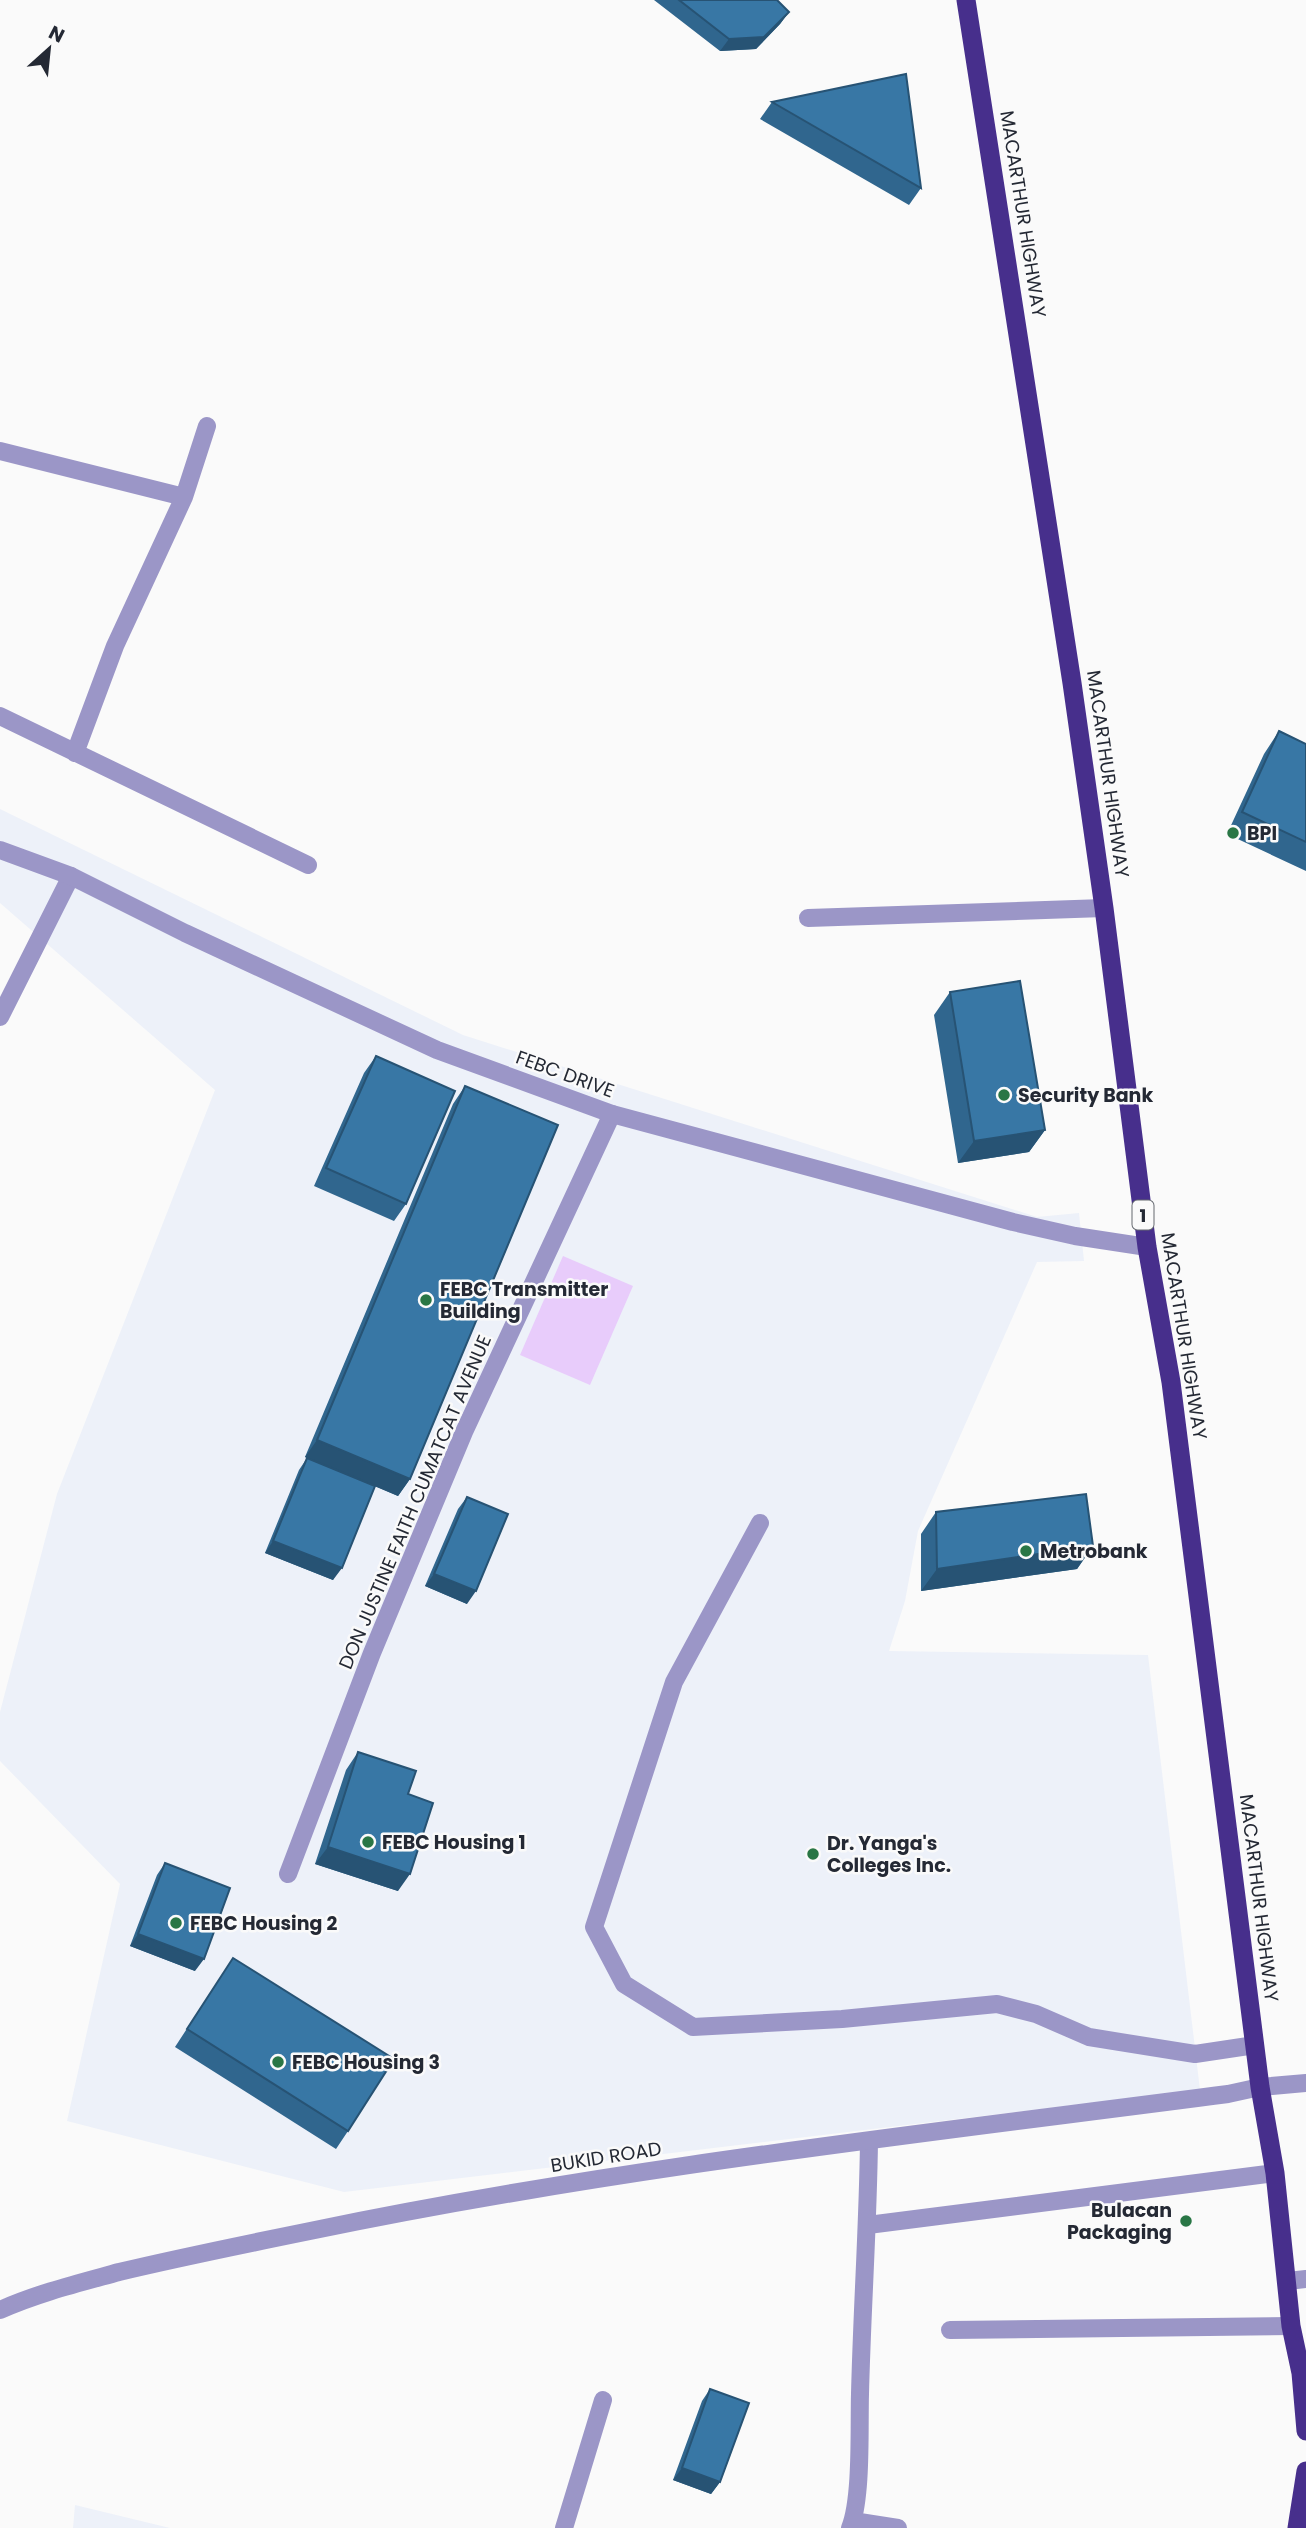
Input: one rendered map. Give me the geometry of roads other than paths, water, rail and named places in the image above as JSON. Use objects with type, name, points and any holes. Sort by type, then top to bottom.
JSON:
[{"type":"highway","name":"MACARTHUR HIGHWAY","points":[[966,0],[1104,908],[1147,1247],[1171,1382],[1260,2087],[1297,2280],[1291,2326],[1303,2373],[1306,2431]]},
{"type":"highway","points":[[1297,2528],[1306,2471]]},
{"type":"street","points":[[75,753],[115,646],[184,496],[207,426]]},
{"type":"street","points":[[0,451],[184,496]]},
{"type":"street","points":[[0,716],[308,864]]},
{"type":"street","name":"FEBC DRIVE","points":[[0,850],[71,876],[185,933],[437,1050],[612,1114],[1013,1222],[1075,1236],[1147,1247]]},
{"type":"street","points":[[0,1017],[71,876]]},
{"type":"street","points":[[808,918],[1104,908]]},
{"type":"street","name":"DON JUSTINE FAITH CUMATCAT AVENUE","points":[[288,1874],[372,1653],[464,1432],[612,1114]]},
{"type":"street","points":[[760,1523],[674,1682],[594,1927],[624,1984],[693,2027],[842,2019],[997,2004],[1036,2014],[1088,2037],[1195,2054],[1255,2045]]},
{"type":"street","name":"BUKID ROAD","points":[[0,2310],[86,2281],[165,2261],[364,2220],[555,2186],[1228,2094],[1260,2087],[1306,2083]]},
{"type":"street","points":[[869,2141],[857,2483],[851,2525],[898,2528]]},
{"type":"street","points":[[868,2225],[1275,2173]]},
{"type":"street","points":[[950,2330],[1291,2326]]},
{"type":"street","points":[[564,2528],[603,2400]]},
{"type":"place","name":"BPI","points":[[1233,833]]},
{"type":"place","name":"Security Bank","points":[[1004,1095]]},
{"type":"place","name":"FEBC Transmitter Building","points":[[426,1300]]},
{"type":"place","name":"Metrobank","points":[[1026,1551]]},
{"type":"place","name":"FEBC Housing 1","points":[[368,1842]]},
{"type":"place","name":"Dr. Yanga's Colleges Inc.","points":[[813,1854]]},
{"type":"place","name":"FEBC Housing 2","points":[[176,1923]]},
{"type":"place","name":"FEBC Housing 3","points":[[278,2062]]},
{"type":"place","name":"Bulacan Packaging","points":[[1186,2221]]}]
